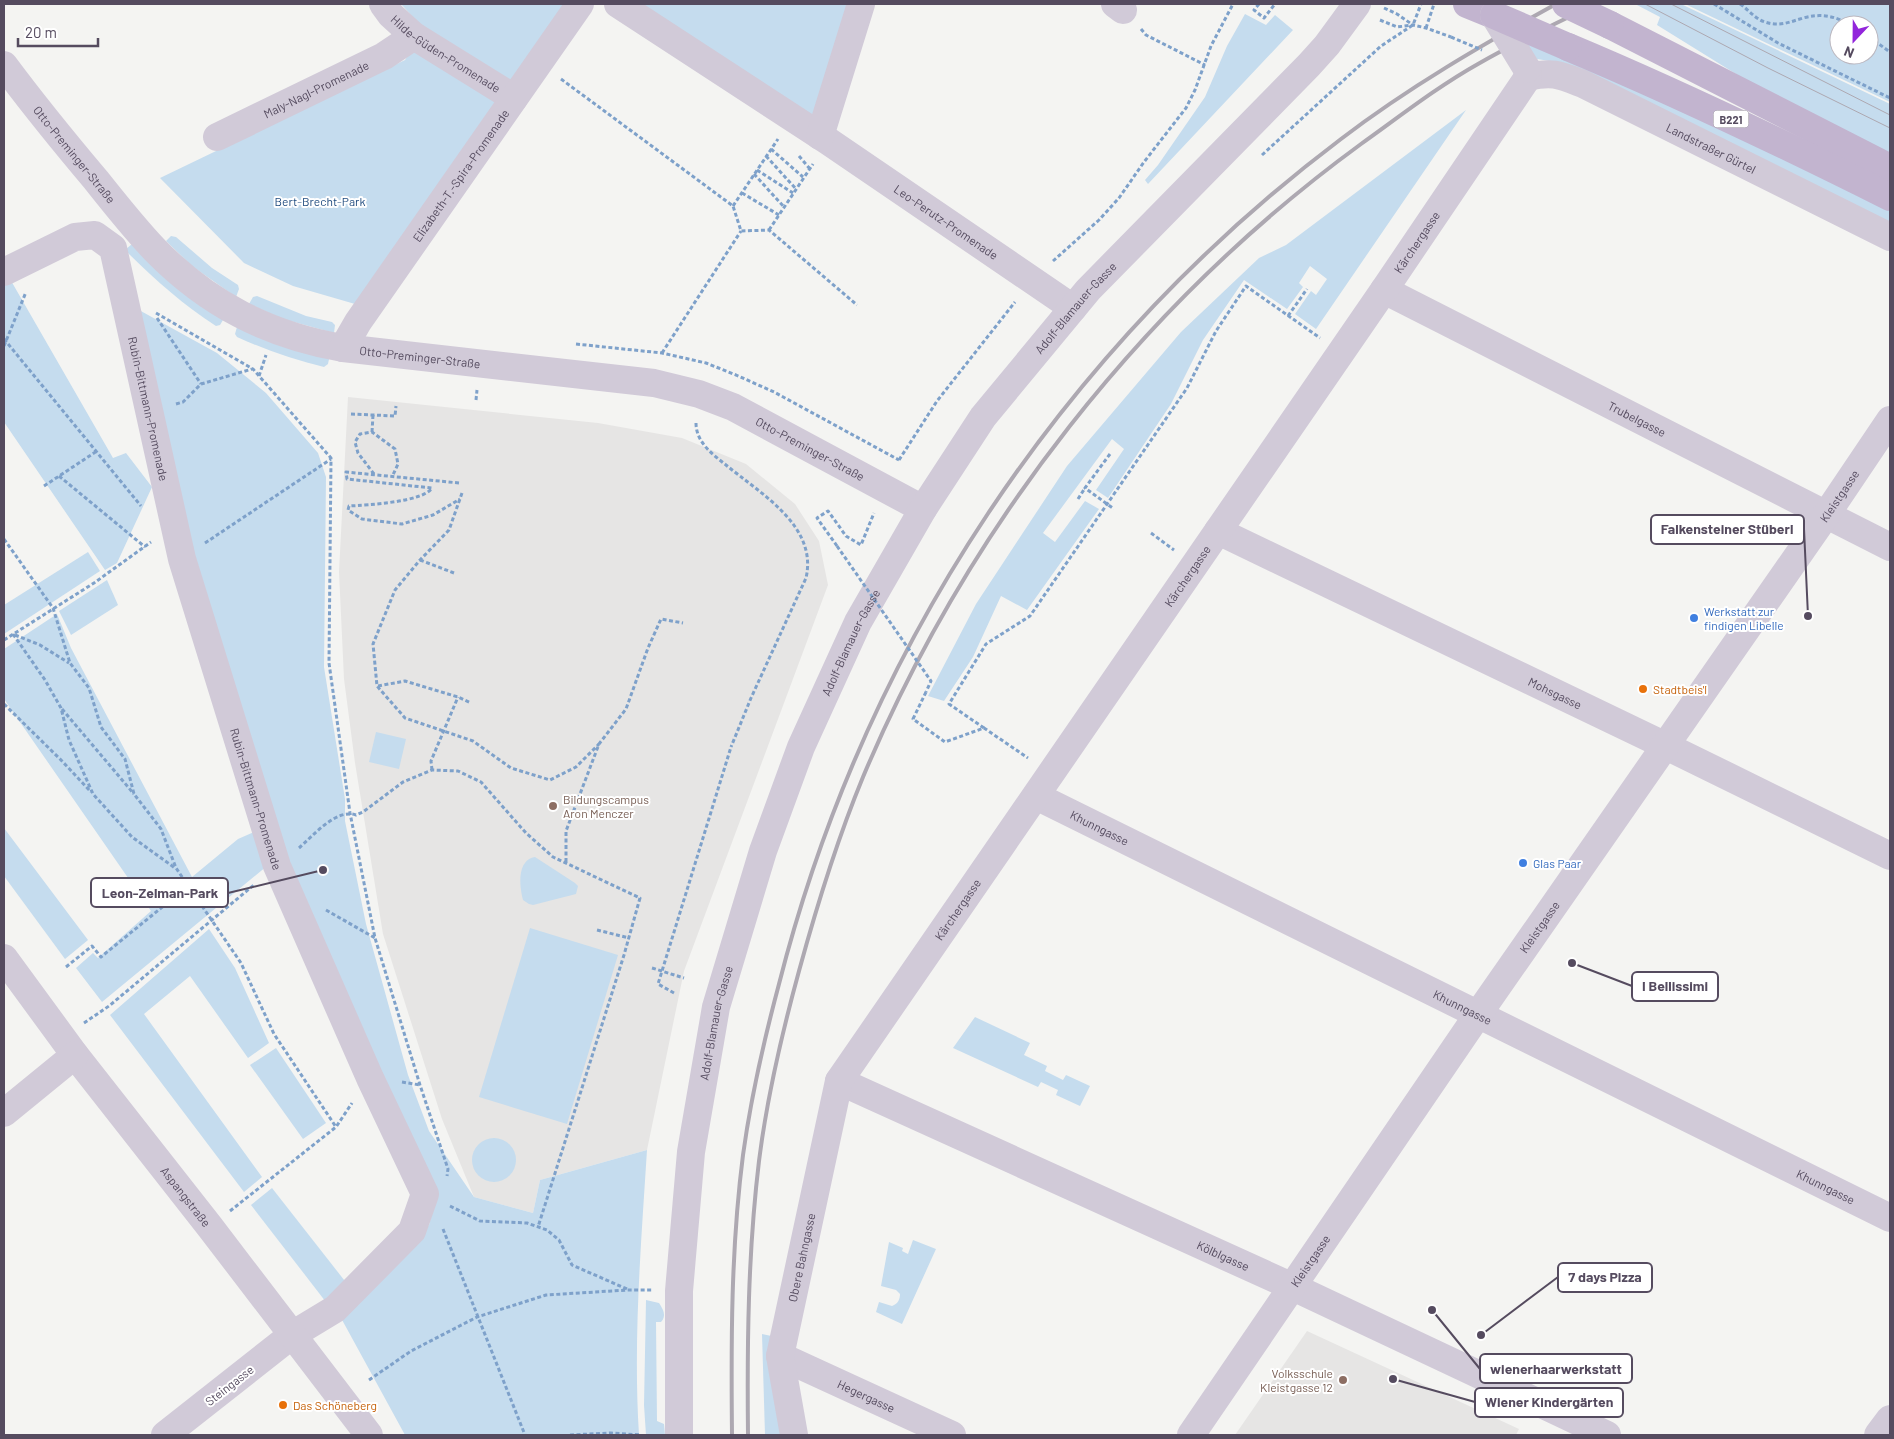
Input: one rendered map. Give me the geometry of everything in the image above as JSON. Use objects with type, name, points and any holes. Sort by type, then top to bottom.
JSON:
[{"type":"main road","name":"B221","points":[[1467,4],[1638,76],[1747,126],[1890,197]]},
{"type":"main road","name":"B221","points":[[1566,4],[1890,168]]},
{"type":"street","name":"Elizabeth-T.-Spira-Promenade","points":[[343,348],[358,322],[580,4]]},
{"type":"street","points":[[618,4],[820,136],[861,4]]},
{"type":"street","name":"Adolf-Blamauer-Gasse","points":[[679,1435],[679,1291],[691,1152],[716,1008],[763,852],[801,747],[858,622],[923,509],[983,417],[1088,290],[1309,66],[1357,4]]},
{"type":"street","name":"Hilde-Güden-Promenade","points":[[392,8],[414,36],[514,98]]},
{"type":"street","points":[[1494,15],[1528,73]]},
{"type":"street","name":"Maly-Nagl-Promenade","points":[[217,137],[384,56],[414,36]]},
{"type":"street","name":"Otto-Preminger-Straße","points":[[4,65],[36,108],[154,250],[203,292],[237,314],[271,329],[310,342],[343,348],[654,384],[699,394],[733,406],[923,509]]},
{"type":"street","name":"Landstraßer Gürtel","points":[[1528,73],[1561,75],[1583,84],[1890,237]]},
{"type":"street","name":"Kärchergasse","points":[[839,1081],[1384,290],[1528,73]]},
{"type":"street","name":"Leo-Perutz-Promenade","points":[[820,136],[1073,308]]},
{"type":"street","name":"Rubin-Bittmann-Promenade","points":[[43,253],[75,237],[94,235],[113,248],[182,559],[281,876],[370,1078],[434,1199]]},
{"type":"street","points":[[4,272],[43,253]]},
{"type":"street","name":"Trubelgasse","points":[[1384,290],[1890,547]]},
{"type":"street","name":"Kleistgasse","points":[[1194,1432],[1479,1013],[1826,515],[1890,420]]},
{"type":"street","name":"Mohsgasse","points":[[1218,531],[1664,745],[1890,856]]},
{"type":"street","name":"Khunngasse","points":[[1043,785],[1479,1013],[1890,1218]]},
{"type":"street","name":"Aspangstraße","points":[[4,958],[69,1046],[369,1435]]},
{"type":"street","points":[[4,1113],[69,1046]]},
{"type":"street","name":"Kölblgasse","points":[[839,1081],[1293,1287],[1607,1435]]},
{"type":"street","name":"Obere Bahngasse","points":[[794,1435],[780,1356],[839,1081]]},
{"type":"street","points":[[292,1335],[335,1309],[412,1231],[434,1199]]},
{"type":"street","name":"Steingasse","points":[[165,1435],[292,1335]]},
{"type":"street","name":"Hegergasse","points":[[780,1356],[952,1435]]},
{"type":"street","points":[[1878,1435],[1890,1419]]},
{"type":"path","points":[[1224,21],[1233,4]]},
{"type":"path","points":[[1259,4],[1254,10],[1264,18],[1275,4]]},
{"type":"path","points":[[1256,160],[1381,46],[1413,25],[1421,4]]},
{"type":"path","points":[[1426,28],[1434,4]]},
{"type":"path","points":[[1714,4],[1778,43],[1890,98]]},
{"type":"path","points":[[1740,4],[1764,22],[1774,24],[1786,24],[1804,18],[1829,15]]},
{"type":"path","points":[[1397,14],[1413,25],[1451,37]]},
{"type":"path","points":[[1146,35],[1205,65]]},
{"type":"path","points":[[1879,44],[1890,50]]},
{"type":"path","points":[[539,63],[733,206],[741,231]]},
{"type":"path","points":[[733,206],[778,138]]},
{"type":"path","points":[[772,149],[804,177]]},
{"type":"path","points":[[766,156],[796,188]]},
{"type":"path","points":[[769,230],[811,166]]},
{"type":"path","points":[[757,170],[793,193]]},
{"type":"path","points":[[754,174],[784,207]]},
{"type":"path","points":[[742,193],[779,215]]},
{"type":"path","points":[[741,231],[769,230],[857,305]]},
{"type":"path","points":[[662,353],[741,231]]},
{"type":"path","points":[[4,346],[43,253]]},
{"type":"path","points":[[1043,785],[984,728],[949,704],[986,644],[1030,616],[1187,388],[1216,330],[1246,286],[1341,352]]},
{"type":"path","points":[[1288,316],[1307,289]]},
{"type":"path","points":[[201,384],[153,311],[253,369],[331,458],[329,663],[350,813],[375,938],[448,1169],[447,1177]]},
{"type":"path","points":[[5,340],[143,509]]},
{"type":"path","points":[[259,376],[266,355]]},
{"type":"path","points":[[149,411],[183,402],[201,384],[253,369]]},
{"type":"path","points":[[351,414],[395,416],[396,406]]},
{"type":"path","points":[[372,432],[373,415]]},
{"type":"path","points":[[674,993],[658,984],[732,747],[748,704],[806,578],[808,564],[808,554],[801,537],[790,519],[707,450],[696,428]]},
{"type":"path","points":[[374,475],[358,453],[355,442],[360,434],[372,432],[395,449],[398,464],[392,477]]},
{"type":"path","points":[[44,486],[96,451]]},
{"type":"path","points":[[1078,499],[1110,454]]},
{"type":"path","points":[[182,559],[331,458]]},
{"type":"path","points":[[458,483],[346,472],[347,479],[432,488],[429,493],[398,502],[349,506],[348,510],[362,519],[402,524],[433,515],[460,499]]},
{"type":"path","points":[[59,476],[145,547]]},
{"type":"path","points":[[1085,488],[1114,509]]},
{"type":"path","points":[[462,493],[449,530],[395,590],[373,644],[377,686],[405,718],[444,730],[473,742],[511,768],[550,780],[576,767],[600,744],[626,709],[648,648],[661,619],[683,623]]},
{"type":"path","points":[[861,545],[846,536],[828,511],[817,518],[931,681],[912,719],[945,742],[984,728]]},
{"type":"path","points":[[4,640],[94,583],[174,525]]},
{"type":"path","points":[[4,539],[53,608],[70,663],[89,688],[102,727],[125,759],[134,794]]},
{"type":"path","points":[[420,560],[454,573]]},
{"type":"path","points":[[883,622],[889,614]]},
{"type":"path","points":[[13,634],[40,645],[70,663]]},
{"type":"path","points":[[13,634],[45,680],[61,708],[161,829],[176,868],[241,964],[274,1034],[336,1127]]},
{"type":"path","points":[[377,686],[405,681],[458,696],[471,703]]},
{"type":"path","points":[[432,770],[431,761],[458,696]]},
{"type":"path","points":[[4,704],[62,760],[132,837],[176,868]]},
{"type":"path","points":[[61,708],[69,740],[93,794]]},
{"type":"path","points":[[566,863],[566,831],[600,744]]},
{"type":"path","points":[[69,1046],[109,1006],[211,920],[281,876],[337,816],[350,813],[356,815],[363,812],[403,782],[432,770],[458,771],[481,782],[526,833],[553,857],[640,898],[538,1226]]},
{"type":"path","points":[[281,876],[375,938]]},
{"type":"path","points":[[66,967],[92,946],[101,957],[188,886]]},
{"type":"path","points":[[597,930],[629,938]]},
{"type":"path","points":[[662,972],[652,968],[684,978]]},
{"type":"path","points":[[210,1227],[336,1127],[370,1078]]},
{"type":"path","points":[[434,1199],[480,1221],[526,1223],[547,1230],[559,1240],[572,1265],[628,1290]]},
{"type":"path","points":[[434,1199],[443,1230],[525,1435]]},
{"type":"path","points":[[369,1380],[411,1351],[477,1316],[546,1295],[628,1290],[679,1291]]},
{"type":"path","points":[[570,1435],[611,1433],[641,1435]]},
{"type":"shaded area","name":"Bildungscampus Aron Menczer","points":[[348,397],[598,423],[682,438],[746,464],[795,504],[819,541],[828,585],[684,971],[647,1150],[540,1180],[533,1213],[474,1197],[442,1119],[383,934],[355,763],[344,679],[339,572]]},
{"type":"shaded area","name":"Volksschule Kleistgasse 12","points":[[1307,1331],[1519,1429],[1516,1435],[1235,1435]]},
{"type":"green space","name":"Bert-Brecht-Park","points":[[401,4],[567,4],[355,304],[293,286],[244,263],[160,178],[405,60],[424,29]]},
{"type":"green space","points":[[636,4],[850,4],[814,117]]},
{"type":"green space","points":[[1635,4],[1681,4],[1890,104],[1890,155],[1757,87],[1657,25],[1660,17]]},
{"type":"green space","points":[[1685,4],[1890,4],[1890,102]]},
{"type":"green space","points":[[1245,14],[1266,25],[1275,15],[1293,30],[1148,184],[1145,180],[1158,165],[1205,97],[1227,46]]},
{"type":"green space","points":[[1523,42],[1697,117],[1890,211],[1890,226],[1556,62],[1537,59]]},
{"type":"green space","points":[[1466,110],[1316,329],[1295,314],[1311,291],[1316,295],[1327,279],[1310,266],[1299,283],[1303,287],[1287,309],[1244,280],[1203,340],[1171,404],[1108,498],[1096,490],[1124,449],[1112,439],[1043,533],[1055,542],[1085,501],[1099,509],[1027,610],[1001,596],[973,657],[944,701],[928,696],[976,604],[1067,466],[1181,332],[1259,258],[1286,245]]},
{"type":"green space","points":[[171,236],[176,237],[212,268],[238,285],[239,289],[236,297],[192,266],[166,241]]},
{"type":"green space","points":[[132,244],[223,320],[220,325],[216,326],[192,309],[147,271],[125,250]]},
{"type":"green space","points":[[10,279],[113,458],[126,453],[152,487],[117,563],[105,570],[4,422],[4,282]]},
{"type":"green space","points":[[257,296],[306,316],[332,322],[335,325],[334,333],[283,319],[249,304],[253,297]]},
{"type":"green space","points":[[139,310],[217,353],[266,393],[318,453],[326,477],[324,667],[345,799],[345,821],[366,924],[408,1075],[429,1131],[474,1197],[533,1213],[540,1180],[647,1150],[637,1328],[639,1435],[405,1435],[341,1318],[429,1225],[436,1196],[303,904],[186,538]]},
{"type":"green space","points":[[237,327],[329,359],[328,364],[324,367],[291,358],[259,346],[237,337],[235,334]]},
{"type":"green space","points":[[88,552],[100,571],[4,634],[4,605]]},
{"type":"green space","points":[[107,580],[118,605],[71,635],[59,611]]},
{"type":"green space","points":[[57,614],[71,648],[192,877],[238,839],[254,832],[267,866],[102,1002],[76,968],[93,953],[98,958],[151,911],[4,699],[4,649]]},
{"type":"green space","points":[[376,732],[406,739],[399,769],[369,762]]},
{"type":"green space","points":[[4,828],[88,940],[65,959],[4,876]]},
{"type":"green space","points":[[535,857],[575,883],[578,886],[576,894],[533,905],[523,900],[520,881],[522,868],[529,859]]},
{"type":"green space","points":[[530,928],[618,955],[567,1124],[479,1097]]},
{"type":"green space","points":[[209,929],[235,968],[269,1043],[248,1058],[190,976],[144,1014],[262,1177],[244,1192],[110,1015]]},
{"type":"green space","points":[[975,1017],[1030,1043],[1024,1055],[1047,1066],[1045,1071],[1063,1080],[1066,1075],[1090,1086],[1080,1106],[1056,1095],[1058,1090],[1041,1082],[1038,1087],[953,1048]]},
{"type":"green space","points":[[276,1048],[326,1123],[303,1139],[250,1065]]},
{"type":"green space","points":[[490,1138],[498,1138],[510,1144],[516,1160],[510,1176],[498,1182],[490,1182],[478,1176],[472,1164],[472,1156],[478,1144]]},
{"type":"green space","points":[[272,1188],[348,1285],[329,1306],[251,1205]]},
{"type":"green space","points":[[913,1240],[936,1249],[902,1324],[876,1312],[879,1302],[892,1306],[900,1298],[900,1294],[896,1290],[881,1286],[889,1242],[903,1248],[902,1251],[908,1254]]},
{"type":"green space","points":[[646,1300],[659,1303],[664,1312],[661,1322],[656,1322],[657,1421],[664,1424],[665,1435],[646,1435],[644,1405]]},
{"type":"green space","points":[[762,1334],[776,1337],[783,1435],[765,1435]]},
{"type":"tram line","points":[[1645,4],[1768,68],[1890,128]]},
{"type":"tram line","points":[[1671,4],[1890,115]]},
{"type":"railway","points":[[732,1435],[732,1330],[736,1225],[746,1133],[763,1047],[779,984],[816,859],[864,739],[921,623],[988,514],[1064,410],[1148,312],[1241,222],[1341,139],[1419,84],[1556,4]]},
{"type":"railway","points":[[748,1435],[749,1298],[755,1195],[766,1113],[787,1018],[820,897],[863,777],[906,685],[954,595],[1009,509],[1069,427],[1135,349],[1206,275],[1281,207],[1361,144],[1433,92],[1507,48],[1596,4]]},
{"type":"place","name":"Falkensteiner Stüberl","points":[[1808,616]]},
{"type":"place","name":"Werkstatt zur findigen Libelle","points":[[1694,618]]},
{"type":"place","name":"Stadtbeis'l","points":[[1643,689]]},
{"type":"place","name":"Bildungscampus Aron Menczer","points":[[553,806]]},
{"type":"place","name":"Glas Paar","points":[[1523,863]]},
{"type":"place","name":"Leon-Zelman-Park","points":[[323,870]]},
{"type":"place","name":"I Bellissimi","points":[[1572,963]]},
{"type":"place","name":"wienerhaarwerkstatt","points":[[1432,1310]]},
{"type":"place","name":"7 days Pizza","points":[[1481,1335]]},
{"type":"place","name":"Wiener Kindergärten","points":[[1393,1379]]},
{"type":"place","name":"Volksschule Kleistgasse 12","points":[[1343,1380]]},
{"type":"place","name":"Das Schöneberg","points":[[283,1405]]}]
